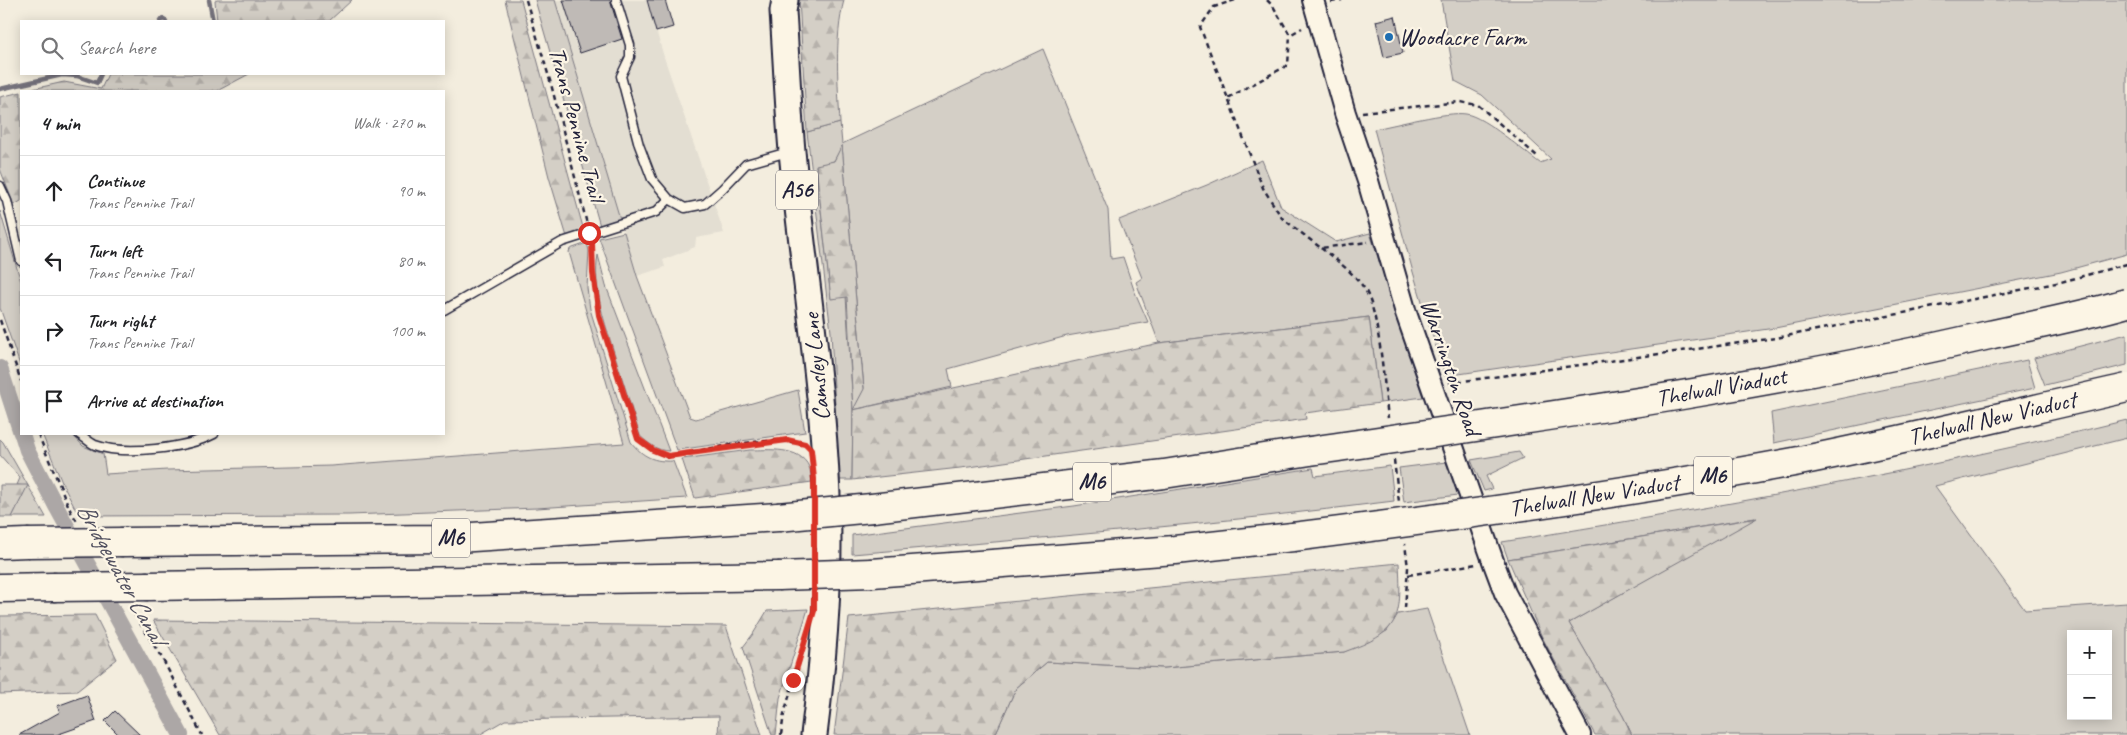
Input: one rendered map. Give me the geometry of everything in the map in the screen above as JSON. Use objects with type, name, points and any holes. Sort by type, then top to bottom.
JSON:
[{"type":"highway","name":"Thelwall Viaduct","points":[[0,544],[442,539],[778,517],[872,508],[1164,474],[1721,388],[1909,354],[2127,303]]},
{"type":"highway","name":"Thelwall New Viaduct","points":[[0,588],[778,576],[872,573],[1156,552],[1293,537],[1568,500],[1795,462],[1946,430],[2127,388]]},
{"type":"main road","name":"Camsley Lane","points":[[785,0],[784,11],[792,150],[821,405],[826,484],[828,542],[826,620],[814,735]]},
{"type":"street","name":"Warrington Road","points":[[1317,9],[1345,114],[1368,181],[1384,239],[1430,385],[1493,561],[1505,593],[1580,735]]},
{"type":"lane","points":[[616,0],[630,45],[630,57],[621,76],[639,145],[652,179],[669,199],[685,208],[704,204],[722,189],[746,164],[792,150]]},
{"type":"lane","points":[[0,186],[7,201],[20,257]]},
{"type":"lane","points":[[445,309],[562,242],[656,212],[669,199]]},
{"type":"lane","points":[[80,435],[94,445],[116,449],[154,450],[184,445],[211,435]]},
{"type":"path","name":"Trans Pennine Trail","points":[[526,0],[592,243],[593,273],[599,315],[638,439],[653,450],[668,456],[768,441],[787,440],[805,444]]},
{"type":"path","points":[[1235,0],[1214,7],[1200,28],[1263,188],[1282,218],[1322,248],[1384,239]]},
{"type":"path","points":[[1228,99],[1288,65],[1290,35],[1273,6],[1267,0]]},
{"type":"path","points":[[1290,35],[1317,9]]},
{"type":"path","points":[[1345,114],[1460,102],[1478,105],[1537,156]]},
{"type":"path","points":[[1430,385],[1776,338],[2061,282],[2127,264]]},
{"type":"path","points":[[0,320],[20,379]]},
{"type":"path","points":[[1408,575],[1493,561]]},
{"type":"path","points":[[781,735],[784,714],[804,646]]},
{"type":"shaded area","points":[[555,0],[647,0],[664,57],[724,233],[696,238],[695,247],[663,260],[665,267],[637,276]]},
{"type":"green space","points":[[352,0],[330,20],[217,20],[215,1]]},
{"type":"green space","points":[[505,0],[521,0],[584,231],[567,237],[549,177]]},
{"type":"green space","points":[[535,0],[555,0],[620,219],[600,226]]},
{"type":"green space","points":[[799,0],[844,0],[838,46],[840,123],[807,132]]},
{"type":"green space","points":[[1441,0],[2127,0],[2127,254],[2061,272],[1775,328],[1445,376],[1413,272],[1374,129],[1434,116],[1466,114],[1483,121],[1540,163],[1551,159],[1482,95],[1455,81]]},
{"type":"green space","points":[[1043,49],[1108,210],[1111,259],[1123,257],[1134,290],[1148,322],[1067,336],[948,369],[952,387],[853,410],[852,480],[839,480],[831,332],[807,132],[840,123],[842,144]],"holes":[[[842,146],[864,388],[853,409],[846,296],[831,298],[816,166],[834,161]]]},
{"type":"green space","points":[[108,75],[247,75],[219,90],[28,90],[64,82],[101,89]]},
{"type":"green space","points":[[20,92],[20,202],[14,205],[0,169],[0,97]]},
{"type":"green space","points":[[842,145],[864,389],[853,410],[847,297],[831,299],[816,165],[834,161]]},
{"type":"green space","points":[[1262,160],[1281,207],[1336,242],[1370,233],[1423,397],[1380,403],[1369,317],[1159,343],[1136,282],[1142,278],[1119,220],[1207,185]]},
{"type":"green space","points":[[0,211],[20,279],[20,365],[0,308]]},
{"type":"green space","points":[[624,232],[637,276],[690,417],[696,419],[798,390],[805,432],[677,450],[599,238]]},
{"type":"green space","points":[[587,243],[589,251],[587,288],[590,309],[631,442],[649,458],[660,461],[673,461],[687,498],[537,508],[349,515],[79,516],[63,485],[42,435],[73,435],[83,446],[103,454],[106,474],[167,470],[331,466],[624,443],[569,252],[570,249]]},
{"type":"green space","points":[[598,255],[606,286],[669,451],[657,448],[640,436],[600,306],[597,280]]},
{"type":"green space","points":[[1369,317],[1380,403],[1305,413],[1306,419],[969,467],[852,480],[853,410],[1159,343]]},
{"type":"green space","points":[[2127,334],[2127,365],[2045,385],[2034,358]]},
{"type":"green space","points":[[2027,360],[2035,388],[1774,443],[1771,413]]},
{"type":"green space","points":[[2127,420],[2127,438],[1935,486],[2025,610],[2127,603],[2127,735],[1632,735],[1569,623],[1755,518],[1508,559],[1502,542],[1659,516],[1972,456]]},
{"type":"green space","points":[[0,439],[46,517],[12,517],[27,486],[17,485],[20,478],[0,455]]},
{"type":"green space","points":[[750,450],[774,450],[799,455],[809,467],[812,482],[695,498],[682,459]]},
{"type":"green space","points":[[1519,452],[1523,458],[1486,476],[1492,489],[1484,491],[1471,460]]},
{"type":"green space","points":[[1446,462],[1458,495],[1404,502],[1399,468]]},
{"type":"green space","points":[[1390,466],[1394,501],[1191,524],[852,554],[852,535],[1074,506],[1313,468],[1315,476]]},
{"type":"green space","points":[[0,485],[28,485],[12,517],[0,517]]},
{"type":"green space","points":[[1757,518],[1569,623],[1632,735],[1595,735],[1542,637],[1508,559]]},
{"type":"green space","points":[[1399,563],[1400,598],[1394,621],[1377,638],[1344,652],[1164,668],[1047,662],[1016,688],[995,735],[834,735],[849,618]]},
{"type":"green space","points":[[808,609],[780,698],[776,735],[772,735],[743,647],[767,611]]},
{"type":"green space","points":[[1427,609],[1470,735],[995,735],[1016,688],[1047,662],[1164,668],[1344,652],[1387,631],[1398,614]]},
{"type":"green space","points":[[95,615],[117,659],[77,691],[0,694],[0,616]]},
{"type":"green space","points":[[153,620],[726,626],[762,735],[718,735],[719,716],[505,720],[479,735],[220,735]]},
{"type":"building","points":[[563,0],[610,0],[622,39],[580,53]]},
{"type":"building","points":[[647,0],[665,0],[673,27],[656,32]]},
{"type":"building","name":"Woodacre Farm","points":[[1395,16],[1403,53],[1384,57],[1376,21]]},
{"type":"building","points":[[87,695],[96,721],[56,735],[19,735],[60,712],[57,706]]},
{"type":"building","points":[[115,711],[140,735],[119,735],[105,721]]},
{"type":"waterway","points":[[209,0],[213,20]]},
{"type":"waterway","points":[[0,89],[62,75]]},
{"type":"waterway","points":[[62,75],[77,76],[97,83],[101,75]]},
{"type":"waterway","name":"Bridgewater Canal","points":[[0,368],[20,430]]},
{"type":"waterway","name":"Bridgewater Canal","points":[[22,435],[27,450],[57,508],[181,735]]},
{"type":"place","name":"Woodacre Farm","points":[[1389,37]]},
{"type":"route","points":[[589,233],[592,243],[593,273],[599,315],[638,439],[653,450],[668,456],[768,441],[787,440],[805,444],[811,450],[814,479],[814,611],[793,680]]}]
